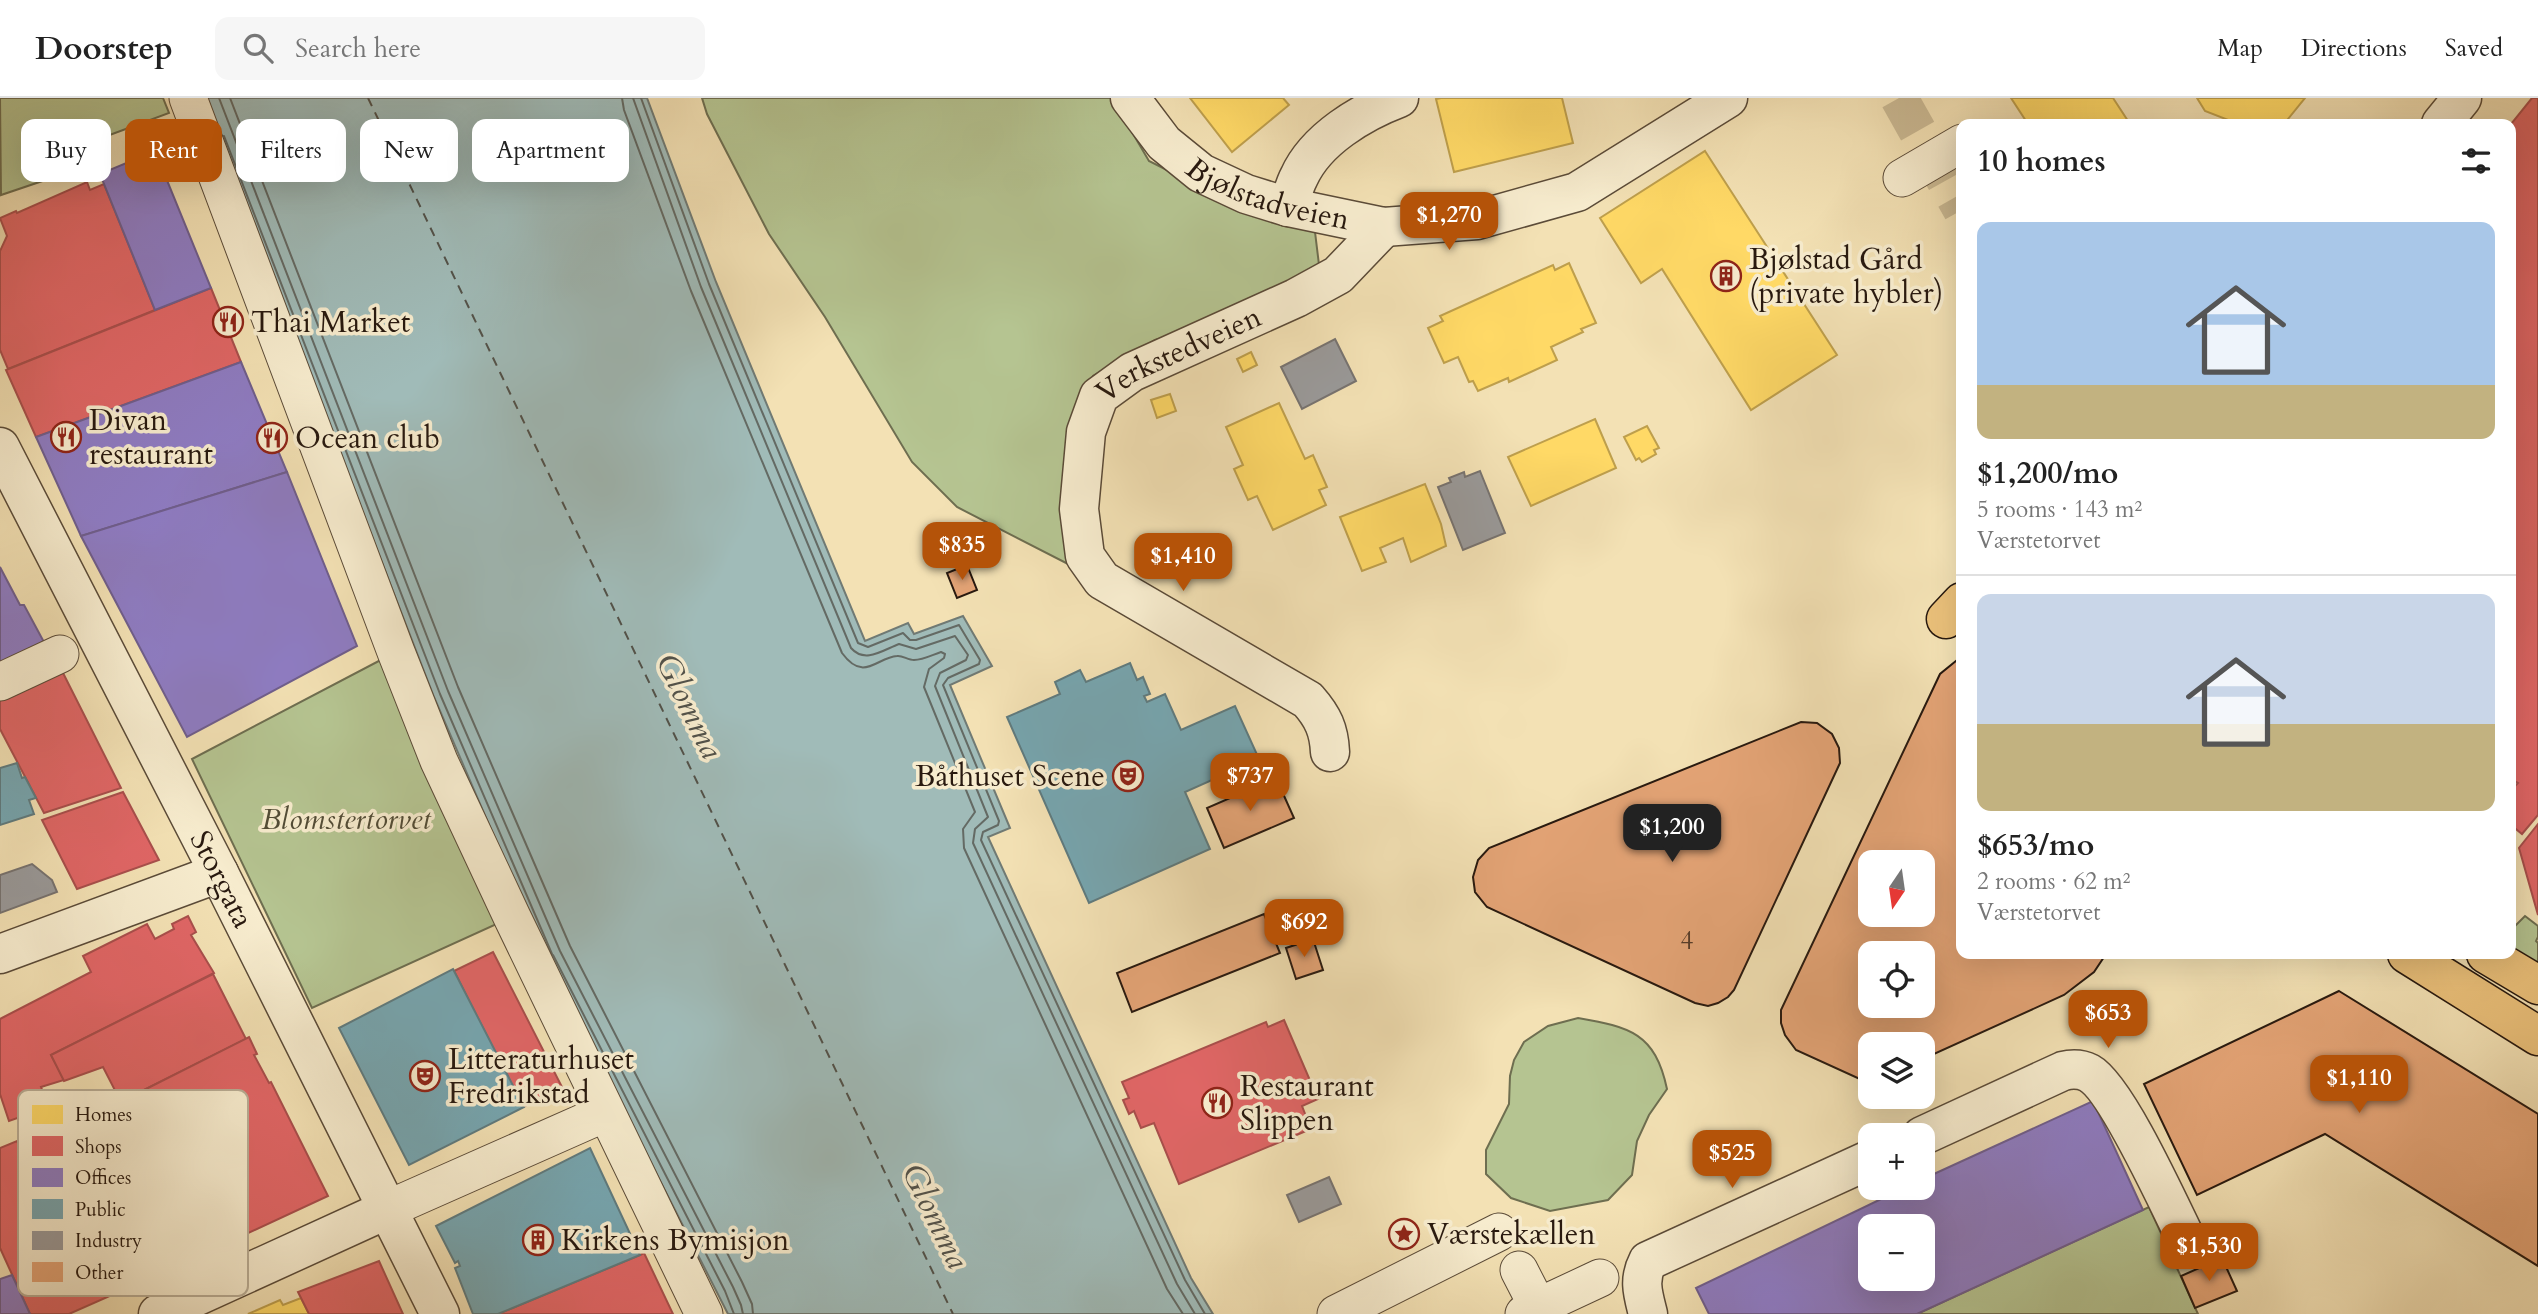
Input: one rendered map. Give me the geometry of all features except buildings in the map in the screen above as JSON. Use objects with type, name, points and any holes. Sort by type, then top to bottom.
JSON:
[{"type":"main road","points":[[1956,608],[1946,619],[1956,615]]},
{"type":"main road","points":[[2415,959],[2538,1036]]},
{"type":"main road","points":[[2494,959],[2538,985]]},
{"type":"street","points":[[188,98],[439,761],[704,1314]]},
{"type":"street","name":"Bjølstadveien","points":[[1130,98],[1164,143],[1201,173],[1246,194],[1288,207],[1384,227],[1477,220],[1577,192],[1728,98]]},
{"type":"street","points":[[1288,207],[1300,174],[1324,142],[1379,106],[1399,98]]},
{"type":"street","points":[[2445,119],[2462,98]]},
{"type":"street","points":[[1902,178],[1956,146]]},
{"type":"street","name":"Verkstedveien","points":[[1330,752],[1330,735],[1321,714],[1308,700],[1102,580],[1085,556],[1079,509],[1086,432],[1099,396],[1132,372],[1296,298],[1338,275],[1384,227]]},
{"type":"street","name":"Storgata","points":[[0,447],[219,873],[440,1314]]},
{"type":"street","points":[[0,682],[61,654]]},
{"type":"street","points":[[0,954],[219,873]]},
{"type":"street","points":[[1935,1130],[2063,1072],[2072,1069],[2089,1073],[2104,1086],[2120,1110],[2190,1247]]},
{"type":"street","points":[[248,1273],[606,1113]]},
{"type":"street","points":[[1648,1314],[1641,1286],[1641,1273],[1648,1261],[1858,1165]]},
{"type":"street","points":[[1336,1314],[1500,1231]]},
{"type":"street","points":[[1519,1270],[1531,1311],[1600,1278]]},
{"type":"street","points":[[158,1314],[197,1296]]},
{"type":"green space","points":[[0,98],[163,98],[169,113],[153,119],[125,119],[125,129],[111,135],[111,119],[21,119],[21,182],[39,182],[1,195]]},
{"type":"green space","points":[[702,98],[1112,98],[1149,161],[1230,202],[1315,232],[1320,273],[1228,320],[1155,340],[1093,376],[1066,445],[1070,565],[957,507],[912,462],[825,317],[769,234],[707,114]]},
{"type":"green space","name":"Blomstertorvet","points":[[396,652],[512,917],[312,1008],[192,759]]},
{"type":"green space","points":[[2525,916],[2538,926],[2538,971],[2516,957],[2516,925]]},
{"type":"green space","points":[[1578,1018],[1612,1025],[1638,1036],[1655,1056],[1667,1089],[1649,1115],[1637,1141],[1632,1175],[1608,1200],[1550,1211],[1511,1198],[1486,1174],[1486,1150],[1509,1104],[1510,1076],[1514,1060],[1524,1042],[1548,1026]]},
{"type":"green space","points":[[2149,1207],[2198,1314],[1917,1314]]},
{"type":"water","name":"Glomma","points":[[202,98],[647,98],[716,282],[865,641],[908,623],[914,634],[963,616],[992,666],[950,685],[1010,828],[988,837],[1191,1278],[1213,1314],[728,1314],[546,957],[434,697],[222,150],[222,119],[210,119]]},
{"type":"ferry route","points":[[368,98],[953,1314]]},
{"type":"tunnel","points":[[1899,98],[1956,199]]},
{"type":"place","name":"Bjølstad Gård (private hybler)","points":[[1726,276]]},
{"type":"place","name":"Thai Market","points":[[228,322]]},
{"type":"place","name":"Divan restaurant","points":[[66,437]]},
{"type":"place","name":"Ocean club","points":[[272,438]]},
{"type":"place","name":"Båthuset Scene","points":[[1128,776]]},
{"type":"place","name":"Litteraturhuset Fredrikstad","points":[[425,1076]]},
{"type":"place","name":"Restaurant Slippen","points":[[1217,1103]]},
{"type":"place","name":"Værstekællen","points":[[1404,1234]]},
{"type":"place","name":"Kirkens Bymisjon","points":[[538,1240]]}]
